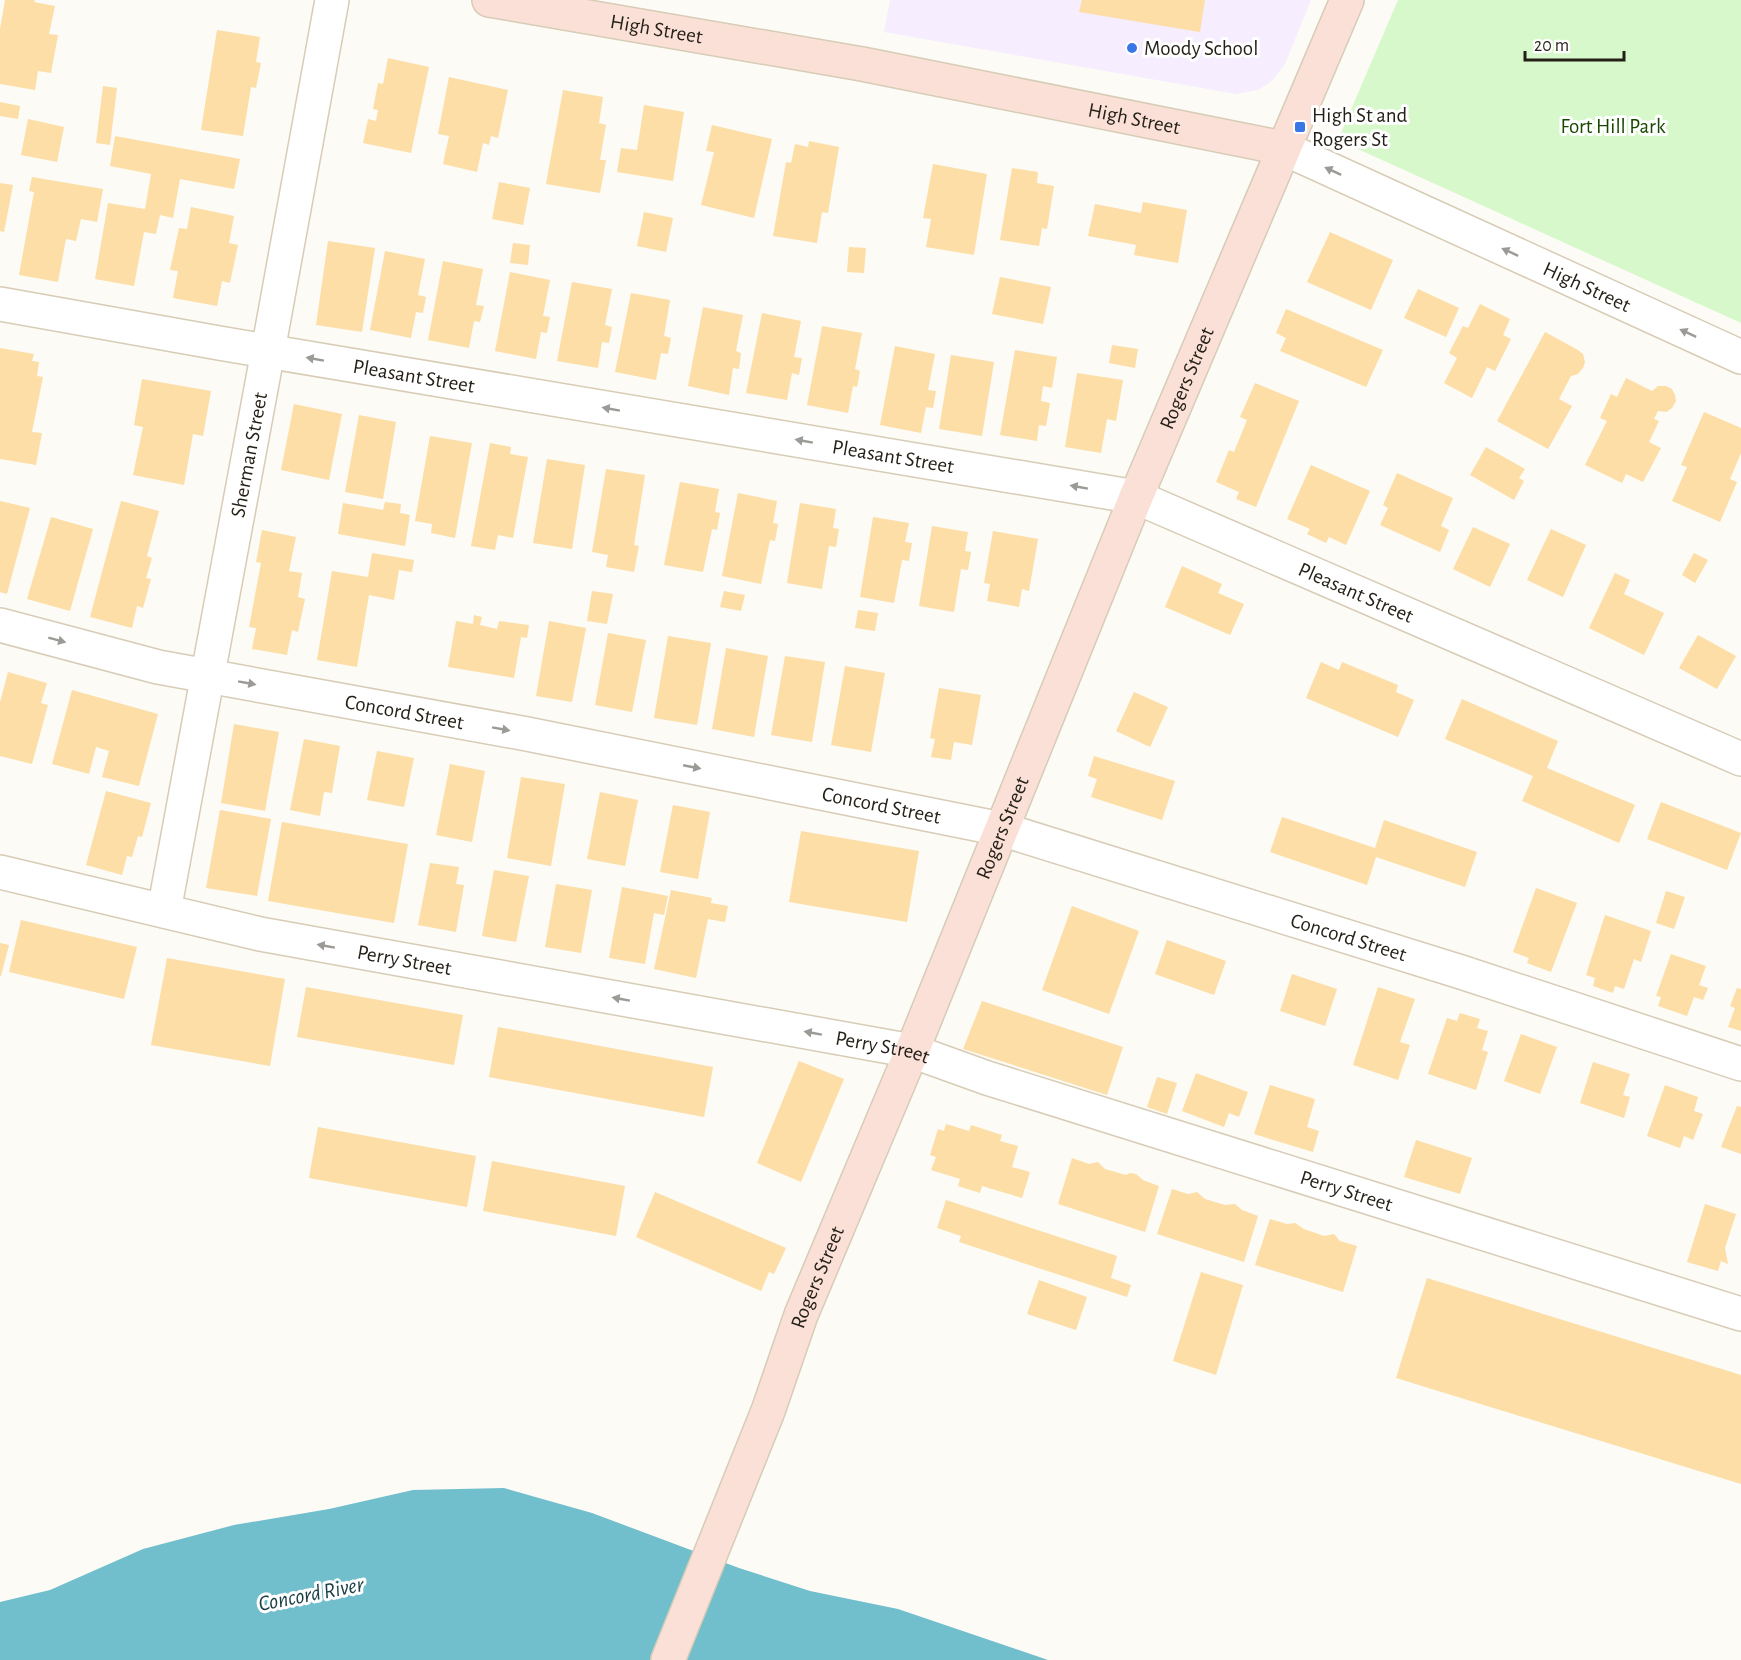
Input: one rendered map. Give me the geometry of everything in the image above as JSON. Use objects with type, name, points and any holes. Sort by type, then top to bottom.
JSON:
[{"type":"street","name":"Sherman Street","points":[[164,911],[332,0]]},
{"type":"street","name":"High Street","points":[[489,0],[862,64],[1283,148],[1741,357]]},
{"type":"street","name":"Rogers Street","points":[[668,1660],[768,1411],[801,1315],[912,1051],[1137,497],[1347,0]]},
{"type":"street","name":"Pleasant Street","points":[[0,304],[1137,497],[1741,759]]},
{"type":"street","name":"Concord Street","points":[[0,625],[158,667],[527,734],[1001,828],[1461,972],[1741,1064]]},
{"type":"street","name":"Perry Street","points":[[0,872],[260,934],[912,1051],[998,1082],[1741,1314]]},
{"type":"shaded area","name":"Moody School","points":[[890,0],[1311,0],[1285,64],[1272,81],[1258,90],[1236,94],[884,32]]},
{"type":"green space","name":"Fort Hill Park","points":[[1398,0],[1741,0],[1741,323],[1338,140]]},
{"type":"water","name":"Concord River","points":[[504,1488],[592,1513],[739,1568],[810,1591],[898,1609],[1048,1660],[0,1660],[0,1602],[50,1590],[143,1549],[234,1525],[329,1509],[413,1490]]},
{"type":"building","points":[[5,0],[35,0],[34,2],[55,6],[49,34],[58,35],[51,73],[38,71],[35,90],[0,84],[0,29]]},
{"type":"building","points":[[1082,0],[1205,0],[1200,32],[1079,12]]},
{"type":"building","points":[[217,30],[260,37],[256,62],[261,63],[256,88],[251,87],[243,136],[201,130]]},
{"type":"building","points":[[388,58],[429,67],[411,153],[363,143],[368,119],[376,121],[378,110],[373,109],[378,83],[383,84]]},
{"type":"building","points":[[449,77],[508,90],[498,138],[491,136],[489,145],[483,143],[477,172],[443,164],[449,136],[438,134]]},
{"type":"building","points":[[103,86],[117,88],[110,145],[96,143]]},
{"type":"building","points":[[563,90],[603,97],[599,123],[606,125],[600,160],[606,160],[600,193],[546,184]]},
{"type":"building","points":[[0,102],[20,106],[18,119],[0,116]]},
{"type":"building","points":[[644,105],[684,112],[673,181],[617,172],[621,148],[637,150]]},
{"type":"building","points":[[28,119],[64,127],[57,162],[21,155]]},
{"type":"building","points":[[712,125],[772,139],[754,218],[701,205],[714,152],[706,151]]},
{"type":"building","points":[[115,136],[240,159],[234,189],[180,179],[173,218],[160,215],[156,234],[144,232],[134,286],[95,279],[108,203],[145,209],[151,174],[110,166]]},
{"type":"building","points":[[809,141],[839,147],[828,213],[822,212],[817,243],[773,236],[786,162],[791,163],[795,144],[808,147]]},
{"type":"building","points":[[933,164],[987,174],[974,255],[926,247],[931,219],[923,218]]},
{"type":"building","points":[[1012,168],[1038,172],[1037,183],[1054,186],[1047,229],[1042,228],[1039,246],[1000,240]]},
{"type":"building","points":[[32,177],[103,189],[97,222],[81,219],[76,241],[66,239],[58,282],[19,275],[34,192],[29,191]]},
{"type":"building","points":[[499,182],[530,188],[523,225],[492,219]]},
{"type":"building","points":[[0,183],[13,185],[4,232],[0,231]]},
{"type":"building","points":[[1143,202],[1187,210],[1178,263],[1134,255],[1136,245],[1088,236],[1095,204],[1141,213]]},
{"type":"building","points":[[191,207],[234,216],[229,243],[238,245],[230,283],[222,281],[217,306],[173,298],[178,271],[170,270],[179,228],[187,229]]},
{"type":"building","points":[[644,212],[673,218],[666,252],[637,246]]},
{"type":"building","points":[[1330,232],[1393,260],[1371,310],[1307,282]]},
{"type":"building","points":[[328,241],[375,248],[362,332],[316,325]]},
{"type":"building","points":[[513,243],[530,245],[528,265],[510,263]]},
{"type":"building","points":[[849,247],[866,248],[864,273],[847,272]]},
{"type":"building","points":[[385,251],[425,259],[418,295],[426,297],[423,313],[416,312],[411,338],[370,330]]},
{"type":"building","points":[[443,261],[483,269],[476,305],[484,306],[480,322],[474,321],[469,348],[428,340]]},
{"type":"building","points":[[510,272],[550,280],[543,316],[550,317],[547,333],[541,332],[536,359],[495,351]]},
{"type":"building","points":[[1000,277],[1051,287],[1043,324],[992,314]]},
{"type":"building","points":[[572,282],[612,289],[605,325],[612,327],[609,343],[602,342],[598,368],[557,361]]},
{"type":"building","points":[[1418,289],[1459,308],[1446,337],[1404,318]]},
{"type":"building","points":[[631,293],[670,300],[664,336],[671,338],[668,354],[661,353],[656,380],[615,372]]},
{"type":"building","points":[[1480,304],[1510,319],[1503,335],[1511,339],[1495,371],[1487,367],[1472,398],[1444,383],[1457,358],[1449,353],[1463,326],[1468,328]]},
{"type":"building","points":[[703,307],[743,315],[736,351],[741,353],[739,369],[733,368],[729,395],[688,386]]},
{"type":"building","points":[[1286,309],[1383,350],[1366,387],[1280,351],[1286,338],[1276,333]]},
{"type":"building","points":[[762,313],[801,321],[794,357],[802,358],[799,375],[792,373],[787,400],[746,393]]},
{"type":"building","points":[[822,326],[862,333],[855,369],[860,371],[857,387],[853,386],[848,413],[807,405]]},
{"type":"building","points":[[1545,332],[1578,350],[1583,354],[1585,362],[1578,374],[1571,376],[1559,399],[1572,406],[1548,449],[1497,421]]},
{"type":"building","points":[[1112,345],[1138,349],[1135,368],[1109,363]]},
{"type":"building","points":[[895,346],[935,354],[928,390],[936,391],[933,408],[926,407],[921,433],[880,425]]},
{"type":"building","points":[[0,348],[34,354],[32,361],[39,362],[37,376],[43,377],[32,432],[42,433],[36,465],[0,459]]},
{"type":"building","points":[[1015,350],[1057,357],[1052,388],[1043,386],[1041,401],[1050,403],[1046,426],[1039,425],[1037,441],[1000,435]]},
{"type":"building","points":[[951,355],[994,362],[982,436],[939,429]]},
{"type":"building","points":[[1077,373],[1123,380],[1116,421],[1107,419],[1101,453],[1065,447]]},
{"type":"building","points":[[1626,378],[1652,391],[1658,386],[1666,386],[1672,389],[1676,401],[1666,412],[1658,411],[1654,419],[1659,421],[1649,442],[1661,448],[1643,482],[1626,474],[1622,483],[1585,465],[1607,421],[1600,418],[1611,394],[1617,397]]},
{"type":"building","points":[[142,379],[211,391],[203,436],[193,434],[184,485],[133,475],[143,427],[134,425]]},
{"type":"building","points":[[1255,383],[1299,401],[1256,507],[1236,499],[1239,492],[1216,482],[1229,450],[1234,452],[1247,420],[1240,417]]},
{"type":"building","points":[[294,404],[342,414],[329,480],[281,470]]},
{"type":"building","points":[[1704,412],[1741,428],[1741,453],[1730,479],[1737,482],[1720,522],[1672,501],[1687,467],[1681,465]]},
{"type":"building","points":[[359,415],[396,422],[383,499],[345,492]]},
{"type":"building","points":[[430,436],[472,443],[455,538],[431,533],[432,524],[415,521]]},
{"type":"building","points":[[490,443],[511,447],[510,454],[528,457],[513,538],[498,535],[495,550],[471,546]]},
{"type":"building","points":[[1486,447],[1525,469],[1519,478],[1524,481],[1514,500],[1470,475]]},
{"type":"building","points":[[547,459],[585,465],[572,549],[533,543]]},
{"type":"building","points":[[1311,465],[1370,491],[1346,545],[1329,537],[1326,543],[1307,534],[1310,529],[1287,519]]},
{"type":"building","points":[[606,469],[645,475],[634,545],[639,546],[634,572],[606,567],[608,555],[592,552]]},
{"type":"building","points":[[1397,473],[1453,498],[1441,526],[1449,530],[1440,552],[1380,525],[1388,508],[1383,505]]},
{"type":"building","points":[[680,482],[719,489],[715,512],[720,513],[717,530],[712,529],[703,572],[664,565]]},
{"type":"building","points":[[738,493],[777,501],[773,523],[778,524],[775,541],[770,540],[761,584],[722,576]]},
{"type":"building","points":[[0,501],[30,508],[7,594],[0,592]]},
{"type":"building","points":[[121,501],[159,511],[147,556],[152,558],[146,578],[151,579],[143,608],[137,606],[132,628],[90,617]]},
{"type":"building","points":[[385,502],[401,504],[400,513],[410,515],[405,546],[338,534],[343,503],[383,510]]},
{"type":"building","points":[[800,503],[836,509],[833,528],[839,529],[836,547],[829,546],[822,589],[787,583]]},
{"type":"building","points":[[51,517],[93,529],[70,611],[27,599]]},
{"type":"building","points":[[873,517],[909,523],[905,542],[912,543],[909,561],[902,560],[894,603],[860,597]]},
{"type":"building","points":[[932,526],[968,532],[965,551],[971,552],[968,570],[961,569],[954,612],[919,606]]},
{"type":"building","points":[[1473,527],[1510,544],[1490,587],[1453,569]]},
{"type":"building","points":[[1551,529],[1586,545],[1563,597],[1527,580]]},
{"type":"building","points":[[262,530],[296,537],[289,571],[302,573],[298,597],[305,599],[298,632],[292,630],[287,655],[252,649],[256,628],[249,627],[261,563],[256,562]]},
{"type":"building","points":[[993,531],[1038,539],[1029,591],[1022,589],[1019,607],[987,601],[990,584],[984,583]]},
{"type":"building","points":[[372,553],[414,560],[412,572],[399,570],[394,600],[369,595],[357,667],[317,660],[332,571],[368,577]]},
{"type":"building","points":[[1694,553],[1708,560],[1695,583],[1682,575]]},
{"type":"building","points":[[1182,566],[1222,584],[1218,593],[1244,604],[1230,635],[1165,607]]},
{"type":"building","points":[[1615,573],[1630,580],[1624,594],[1664,613],[1644,655],[1589,628]]},
{"type":"building","points":[[592,591],[613,594],[607,624],[587,621]]},
{"type":"building","points":[[724,591],[745,595],[741,611],[720,607]]},
{"type":"building","points":[[858,610],[878,613],[875,631],[855,628]]},
{"type":"building","points":[[474,615],[482,617],[480,625],[497,629],[499,621],[529,625],[527,638],[521,637],[514,678],[448,667],[456,621],[473,624]]},
{"type":"building","points":[[549,621],[586,628],[572,702],[536,696]]},
{"type":"building","points":[[608,633],[646,640],[632,712],[595,705]]},
{"type":"building","points":[[1698,635],[1736,656],[1717,689],[1679,668]]},
{"type":"building","points":[[668,636],[711,643],[697,725],[654,718]]},
{"type":"building","points":[[726,648],[768,656],[754,737],[712,729]]},
{"type":"building","points":[[785,656],[825,662],[812,742],[771,735]]},
{"type":"building","points":[[1321,662],[1339,670],[1342,662],[1398,685],[1396,692],[1414,700],[1398,737],[1306,698]]},
{"type":"building","points":[[845,666],[885,673],[871,752],[831,745]]},
{"type":"building","points":[[8,672],[47,683],[41,703],[48,705],[32,764],[0,756],[0,702]]},
{"type":"building","points":[[939,688],[981,695],[972,745],[954,742],[951,760],[931,757],[935,739],[930,738]]},
{"type":"building","points":[[72,690],[158,714],[139,786],[102,777],[109,751],[96,747],[89,774],[52,764]]},
{"type":"building","points":[[1134,692],[1168,707],[1150,747],[1116,731]]},
{"type":"building","points":[[1462,699],[1558,741],[1547,768],[1635,805],[1619,843],[1522,801],[1533,776],[1445,739]]},
{"type":"building","points":[[234,724],[279,732],[265,811],[221,803]]},
{"type":"building","points":[[304,739],[340,746],[332,793],[324,792],[320,816],[290,810]]},
{"type":"building","points":[[377,751],[414,758],[404,807],[367,800]]},
{"type":"building","points":[[1094,756],[1175,781],[1162,820],[1091,797],[1097,779],[1088,776]]},
{"type":"building","points":[[450,764],[485,771],[472,842],[436,835]]},
{"type":"building","points":[[521,777],[565,784],[551,866],[507,858]]},
{"type":"building","points":[[106,791],[151,803],[142,837],[138,836],[132,857],[127,856],[122,875],[86,865]]},
{"type":"building","points":[[600,792],[638,800],[625,866],[587,859]]},
{"type":"building","points":[[1661,802],[1741,833],[1727,870],[1647,839]]},
{"type":"building","points":[[673,805],[710,812],[698,879],[660,872]]},
{"type":"building","points":[[220,810],[271,819],[257,896],[206,888]]},
{"type":"building","points":[[1282,817],[1375,848],[1384,820],[1477,852],[1465,887],[1376,857],[1367,885],[1270,852]]},
{"type":"building","points":[[282,822],[408,844],[394,923],[268,901]]},
{"type":"building","points":[[801,831],[919,851],[907,922],[789,902]]},
{"type":"building","points":[[430,863],[459,867],[456,884],[464,885],[456,932],[418,925]]},
{"type":"building","points":[[494,870],[529,876],[516,942],[482,936]]},
{"type":"building","points":[[556,884],[592,890],[581,953],[545,947]]},
{"type":"building","points":[[622,887],[668,896],[664,915],[654,913],[645,964],[609,958]]},
{"type":"building","points":[[1536,888],[1577,903],[1551,972],[1527,963],[1529,958],[1513,952]]},
{"type":"building","points":[[671,890],[712,898],[711,903],[728,906],[725,922],[708,919],[696,978],[654,969]]},
{"type":"building","points":[[1666,891],[1685,897],[1674,929],[1656,923]]},
{"type":"building","points":[[1072,906],[1139,931],[1109,1014],[1042,990]]},
{"type":"building","points":[[1605,915],[1651,931],[1641,962],[1634,959],[1624,989],[1615,986],[1613,993],[1593,986],[1595,978],[1586,975]]},
{"type":"building","points":[[21,920],[137,947],[124,999],[9,972]]},
{"type":"building","points":[[1167,940],[1226,961],[1214,995],[1155,974]]},
{"type":"building","points":[[0,943],[9,945],[1,976],[0,976]]},
{"type":"building","points":[[1671,954],[1706,966],[1699,985],[1708,988],[1703,1000],[1694,997],[1687,1016],[1658,1006],[1661,997],[1656,996]]},
{"type":"building","points":[[167,958],[285,979],[270,1066],[151,1045]]},
{"type":"building","points":[[1292,974],[1337,989],[1325,1026],[1280,1011]]},
{"type":"building","points":[[306,987],[463,1015],[454,1065],[297,1037]]},
{"type":"building","points":[[1378,987],[1415,999],[1400,1042],[1410,1045],[1398,1080],[1353,1065]]},
{"type":"building","points":[[1737,988],[1741,989],[1741,1031],[1728,1027],[1735,1008],[1730,1006]]},
{"type":"building","points":[[982,1001],[1123,1047],[1107,1095],[963,1049]]},
{"type":"building","points":[[1460,1013],[1480,1019],[1477,1028],[1488,1031],[1482,1050],[1488,1052],[1476,1090],[1428,1074],[1447,1018],[1457,1021]]},
{"type":"building","points":[[498,1027],[713,1067],[704,1117],[489,1077]]},
{"type":"building","points":[[1521,1034],[1557,1047],[1540,1094],[1504,1081]]},
{"type":"building","points":[[799,1061],[844,1079],[801,1182],[757,1163]]},
{"type":"building","points":[[1593,1062],[1630,1074],[1623,1095],[1630,1097],[1624,1118],[1580,1103]]},
{"type":"building","points":[[1196,1073],[1248,1092],[1239,1117],[1229,1113],[1224,1127],[1182,1111]]},
{"type":"building","points":[[1157,1077],[1177,1083],[1167,1114],[1147,1107]]},
{"type":"building","points":[[1270,1085],[1315,1099],[1307,1127],[1319,1131],[1313,1152],[1254,1134]]},
{"type":"building","points":[[1665,1085],[1698,1097],[1694,1111],[1703,1114],[1693,1140],[1684,1136],[1680,1148],[1647,1136]]},
{"type":"building","points":[[1737,1106],[1741,1107],[1741,1154],[1721,1147]]},
{"type":"building","points":[[946,1124],[969,1131],[971,1125],[1002,1135],[1000,1141],[1018,1146],[1012,1167],[1030,1172],[1022,1198],[982,1186],[980,1193],[958,1186],[960,1179],[931,1170],[936,1157],[930,1155],[938,1129],[944,1131]]},
{"type":"building","points":[[318,1127],[476,1156],[467,1207],[309,1178]]},
{"type":"building","points":[[1416,1140],[1472,1158],[1460,1194],[1404,1177]]},
{"type":"building","points":[[1072,1158],[1089,1164],[1098,1162],[1105,1169],[1126,1175],[1136,1174],[1143,1180],[1159,1186],[1145,1232],[1058,1204]]},
{"type":"building","points":[[492,1161],[625,1186],[616,1236],[483,1211]]},
{"type":"building","points":[[1172,1189],[1188,1194],[1197,1192],[1205,1199],[1225,1205],[1235,1204],[1242,1210],[1258,1216],[1244,1262],[1157,1234]]},
{"type":"building","points":[[655,1192],[786,1248],[774,1274],[769,1272],[761,1291],[636,1237]]},
{"type":"building","points":[[946,1200],[1117,1256],[1111,1278],[1131,1285],[1127,1297],[959,1242],[961,1236],[937,1228]]},
{"type":"building","points":[[1705,1204],[1736,1214],[1725,1248],[1728,1264],[1721,1261],[1718,1271],[1687,1262]]},
{"type":"building","points":[[1270,1219],[1287,1224],[1295,1223],[1324,1236],[1334,1234],[1340,1241],[1357,1246],[1343,1292],[1255,1265]]},
{"type":"building","points":[[1201,1272],[1243,1285],[1216,1375],[1173,1361]]},
{"type":"building","points":[[1427,1278],[1741,1375],[1741,1484],[1396,1378]]},
{"type":"building","points":[[1039,1280],[1087,1297],[1076,1330],[1027,1314]]},
{"type":"place","name":"Moody School","points":[[1132,48]]},
{"type":"place","name":"High St and Rogers St","points":[[1300,127]]}]
